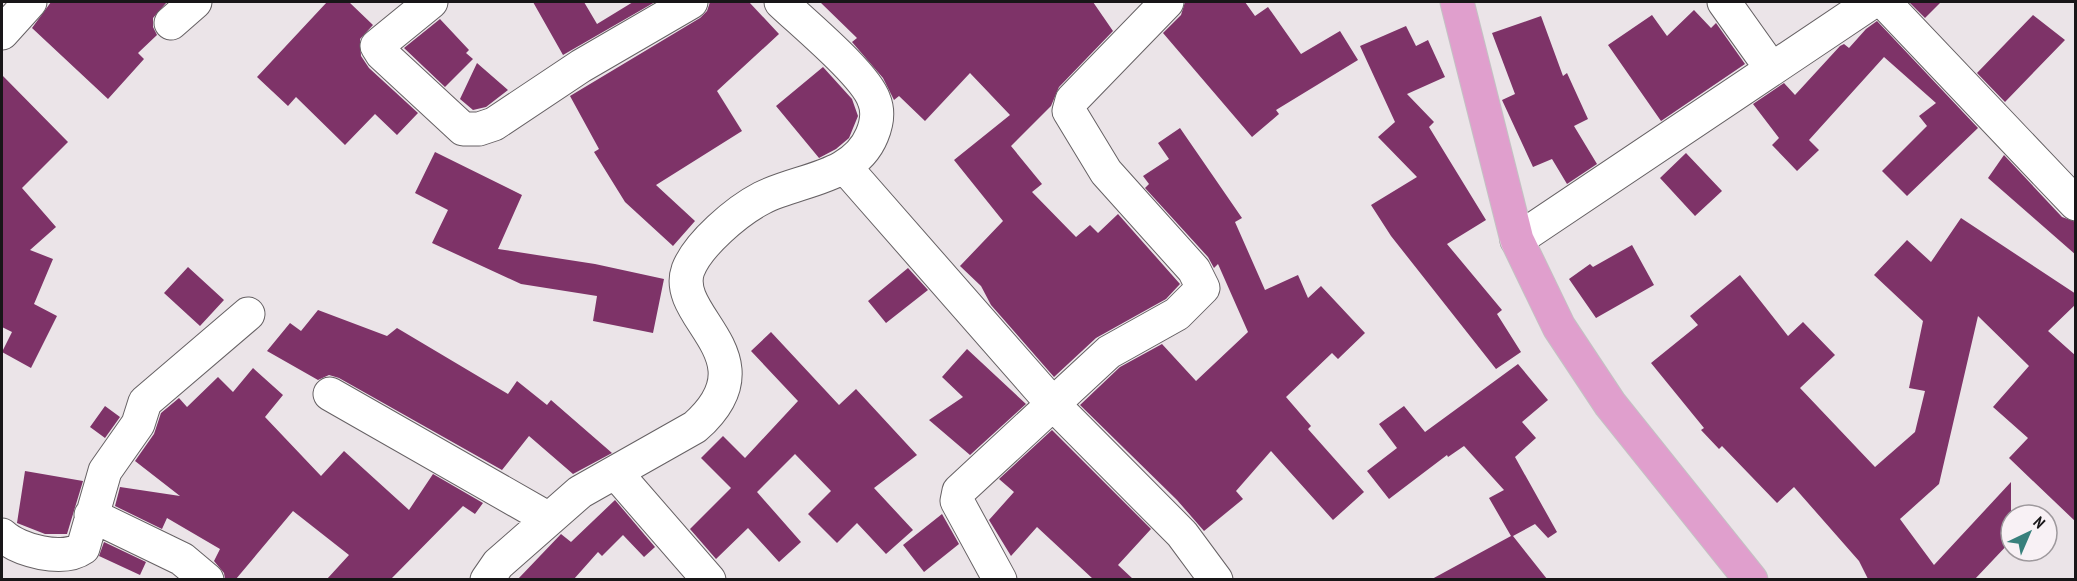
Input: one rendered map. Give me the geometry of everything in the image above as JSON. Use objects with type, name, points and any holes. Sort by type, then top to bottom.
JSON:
[{"type":"main road","points":[[1457,2],[1517,240],[1559,327],[1610,404],[1751,579]]},
{"type":"street","points":[[2,33],[30,2]]},
{"type":"street","points":[[171,23],[195,2]]},
{"type":"street","points":[[431,2],[377,46],[382,54],[463,129],[479,129],[494,124],[581,66],[691,2]]},
{"type":"street","points":[[487,579],[498,564],[580,492],[695,427],[711,413],[721,394],[725,375],[722,353],[689,294],[687,273],[695,254],[728,223],[763,198],[845,168],[862,153],[870,139],[877,121],[874,100],[862,80],[781,2]]},
{"type":"street","points":[[999,579],[957,501],[959,491],[1108,352],[1177,314],[1203,288],[1194,270],[1106,172],[1069,111],[1072,100],[1167,2]]},
{"type":"street","points":[[1724,2],[1771,68]]},
{"type":"street","points":[[1517,240],[1872,2]]},
{"type":"street","points":[[1879,2],[1884,2],[2076,204]]},
{"type":"street","points":[[845,168],[1052,403],[1182,534],[1216,579]]},
{"type":"street","points":[[2,535],[47,555],[76,553],[83,548],[105,471],[138,424],[145,402],[248,314]]},
{"type":"street","points":[[330,394],[549,519]]},
{"type":"street","points":[[616,473],[709,579]]},
{"type":"street","points":[[91,515],[182,559],[207,579]]},
{"type":"building","points":[[51,2],[167,2],[153,18],[153,27],[157,35],[138,53],[144,59],[108,99],[32,28]]},
{"type":"building","points":[[327,2],[349,2],[373,25],[360,39],[361,56],[369,68],[418,113],[397,135],[375,114],[345,145],[296,97],[288,106],[257,77]]},
{"type":"building","points":[[533,2],[584,2],[597,24],[633,2],[655,2],[563,55]]},
{"type":"building","points":[[710,2],[749,2],[779,34],[717,91],[742,131],[656,185],[695,221],[673,246],[625,202],[594,152],[599,149],[570,96],[700,18],[707,11]]},
{"type":"building","points":[[820,2],[1093,2],[1113,31],[1059,87],[1051,106],[1011,146],[1042,184],[1032,192],[1076,237],[1090,225],[1098,233],[1118,214],[1180,284],[1166,299],[1096,338],[1054,377],[991,305],[981,286],[960,266],[1003,221],[954,160],[1010,115],[970,73],[925,121],[899,96],[894,100],[883,78],[852,42],[857,38]]},
{"type":"building","points":[[1185,2],[1245,2],[1255,16],[1268,7],[1301,54],[1340,31],[1358,60],[1276,110],[1279,114],[1252,137],[1163,33],[1181,15]]},
{"type":"building","points":[[1909,2],[1941,2],[1925,18]]},
{"type":"building","points":[[1694,10],[1711,28],[1716,23],[1745,64],[1661,121],[1608,45],[1652,15],[1667,36]]},
{"type":"building","points":[[2033,15],[2065,40],[2005,102],[1977,73]]},
{"type":"building","points":[[1541,16],[1563,76],[1567,73],[1588,119],[1574,126],[1597,164],[1567,184],[1552,159],[1533,167],[1502,100],[1515,94],[1492,33]]},
{"type":"building","points":[[440,19],[469,50],[466,53],[473,59],[445,87],[404,48]]},
{"type":"building","points":[[1877,21],[1978,128],[1907,196],[1882,171],[1927,126],[1919,116],[1936,103],[1884,57],[1809,140],[1819,150],[1797,171],[1772,145],[1779,138],[1753,104],[1784,83],[1795,95],[1840,46],[1844,44],[1849,48],[1866,29]]},
{"type":"building","points":[[1406,26],[1416,46],[1428,40],[1445,77],[1407,94],[1434,122],[1429,127],[1486,220],[1447,244],[1502,310],[1497,314],[1521,352],[1496,369],[1391,236],[1371,205],[1417,177],[1378,137],[1395,122],[1360,46]]},
{"type":"building","points":[[477,63],[508,90],[486,107],[473,110],[460,99]]},
{"type":"building","points":[[823,67],[852,99],[858,116],[849,138],[836,149],[819,158],[776,106]]},
{"type":"building","points":[[2,75],[68,142],[22,188],[56,227],[30,250],[53,259],[34,304],[57,316],[31,368],[2,352],[12,332],[2,327]]},
{"type":"building","points":[[1180,128],[1242,218],[1235,222],[1265,290],[1298,275],[1308,298],[1321,286],[1365,333],[1338,359],[1332,353],[1286,397],[1311,426],[1308,429],[1364,492],[1333,520],[1271,451],[1236,491],[1243,499],[1204,531],[1177,500],[1080,405],[1120,367],[1162,344],[1196,381],[1248,332],[1218,264],[1214,268],[1208,257],[1145,188],[1149,184],[1143,176],[1169,159],[1158,143]]},
{"type":"building","points":[[435,152],[522,195],[498,249],[595,264],[664,279],[653,333],[593,321],[597,296],[521,284],[432,243],[448,210],[415,193]]},
{"type":"building","points":[[1686,153],[1722,191],[1695,216],[1660,178]]},
{"type":"building","points":[[2004,155],[2062,217],[2076,222],[2076,255],[1988,178]]},
{"type":"building","points":[[1961,218],[2076,294],[2076,304],[2048,331],[2076,356],[2076,522],[2059,506],[2059,503],[2056,503],[2009,458],[2028,438],[1993,407],[2029,366],[1978,316],[1939,484],[1900,519],[1934,565],[2011,482],[2011,503],[1999,503],[1999,554],[1975,579],[1868,579],[1859,561],[1794,487],[1777,503],[1722,446],[1719,449],[1701,430],[1704,428],[1651,363],[1698,325],[1690,316],[1740,275],[1788,336],[1803,322],[1835,355],[1800,388],[1875,467],[1915,432],[1925,391],[1909,388],[1923,321],[1874,275],[1907,240],[1931,262]]},
{"type":"building","points":[[1632,245],[1654,285],[1596,318],[1569,279],[1590,264],[1593,267]]},
{"type":"building","points":[[188,267],[224,300],[200,326],[164,293]]},
{"type":"building","points":[[908,268],[928,290],[886,323],[868,301]]},
{"type":"building","points":[[318,310],[387,336],[397,328],[508,394],[517,381],[547,405],[551,400],[612,453],[573,474],[529,436],[502,470],[339,378],[329,375],[318,380],[267,351],[290,323],[301,331]]},
{"type":"building","points":[[771,332],[839,405],[856,389],[917,455],[874,488],[913,530],[886,554],[857,523],[837,543],[808,514],[831,491],[795,454],[757,492],[801,542],[779,562],[748,528],[716,559],[690,529],[731,488],[701,458],[723,436],[745,458],[798,401],[751,351]]},
{"type":"building","points":[[967,349],[1026,404],[970,455],[929,420],[963,397],[942,377]]},
{"type":"building","points":[[1518,364],[1548,400],[1522,422],[1536,438],[1515,457],[1557,532],[1548,538],[1535,524],[1513,536],[1547,579],[1432,579],[1511,536],[1489,498],[1504,490],[1464,446],[1448,457],[1447,455],[1389,499],[1367,471],[1397,448],[1379,424],[1404,406],[1425,432]]},
{"type":"building","points":[[253,368],[283,395],[265,417],[321,476],[344,451],[409,510],[433,474],[483,503],[475,514],[463,506],[391,579],[327,579],[349,555],[293,511],[236,579],[225,579],[224,573],[214,561],[220,549],[167,518],[162,529],[115,506],[120,487],[180,496],[135,461],[154,434],[161,413],[179,398],[187,407],[218,377],[233,392]]},
{"type":"building","points":[[105,406],[120,417],[105,438],[90,427]]},
{"type":"building","points":[[1052,430],[1151,529],[1118,565],[1133,579],[1093,579],[1037,527],[1011,556],[989,520],[1014,492],[999,479]]},
{"type":"building","points":[[25,471],[83,481],[67,534],[45,534],[17,523]]},
{"type":"building","points":[[615,500],[655,547],[644,557],[623,535],[602,556],[598,552],[574,579],[518,579],[561,534],[571,542]]},
{"type":"building","points":[[942,514],[959,544],[924,572],[903,545]]},
{"type":"building","points":[[104,542],[146,562],[140,575],[99,556]]}]
